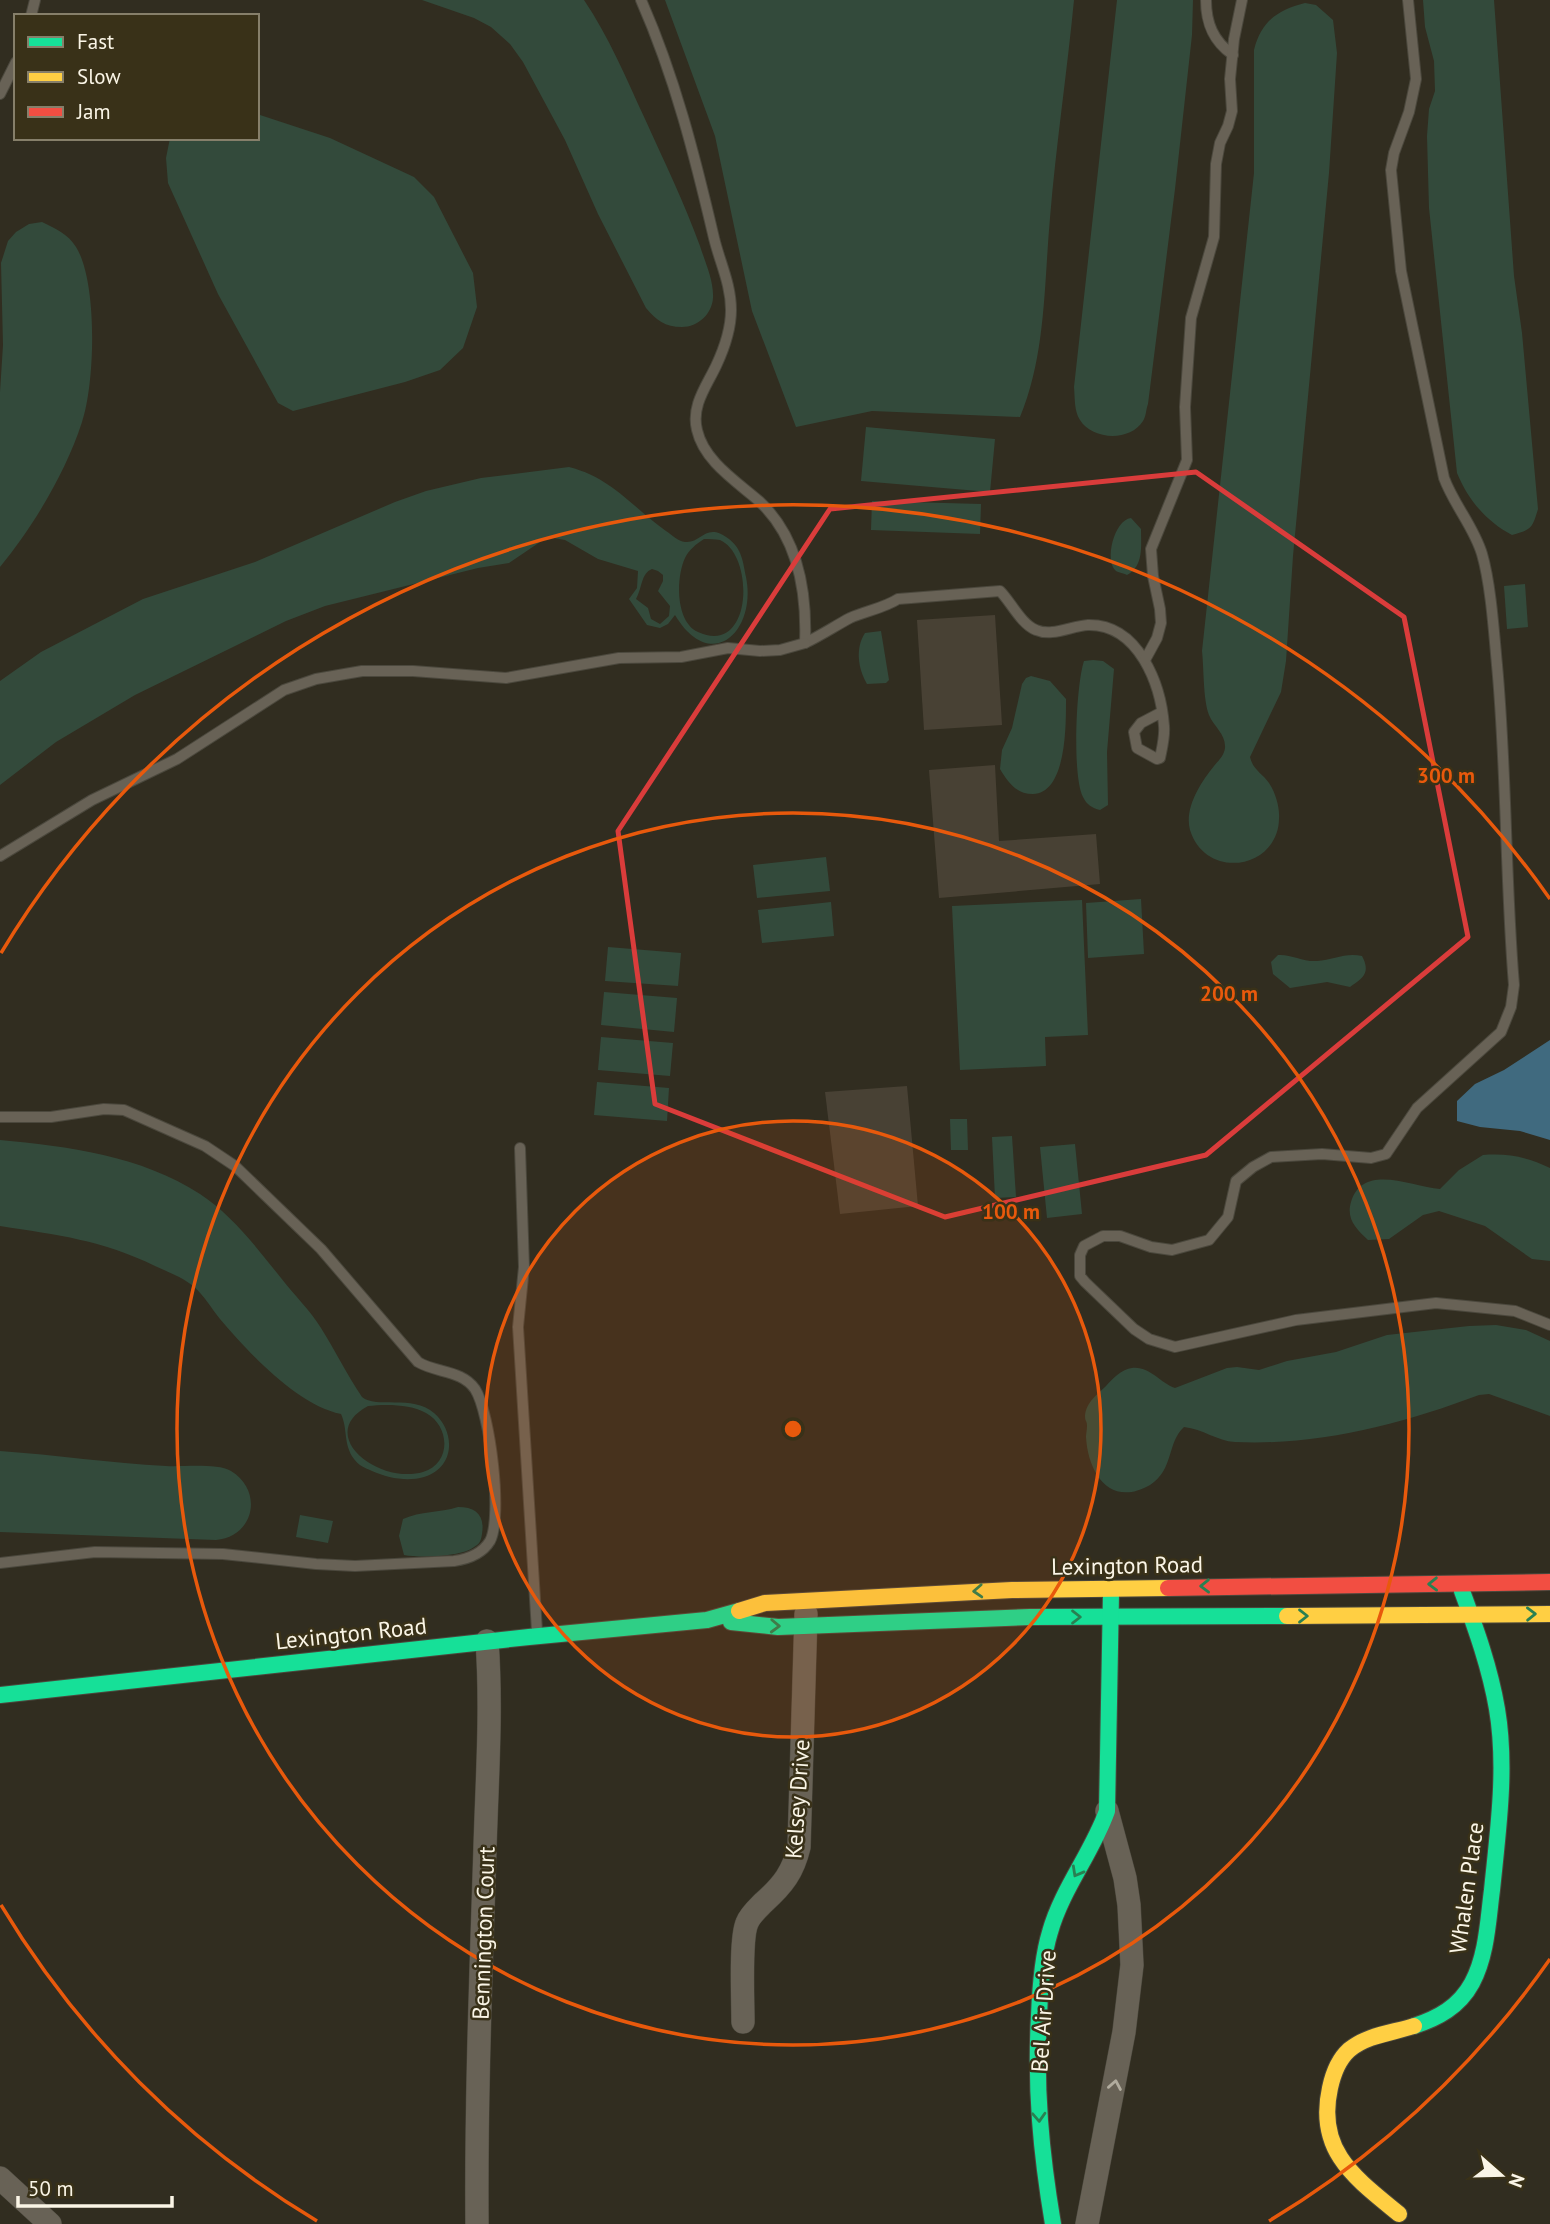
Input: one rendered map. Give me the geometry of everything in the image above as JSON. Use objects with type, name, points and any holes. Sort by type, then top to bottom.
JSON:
[{"type":"main road","name":"Lexington Road","points":[[0,1695],[707,1620],[765,1603],[1012,1590],[1550,1582]]},
{"type":"main road","name":"Whalen Place","points":[[1399,2214],[1348,2172],[1338,2159],[1330,2143],[1327,2126],[1328,2091],[1336,2064],[1345,2053],[1370,2038],[1444,2016],[1464,1997],[1479,1966],[1498,1833],[1502,1748],[1487,1663],[1460,1583]]},
{"type":"main road","name":"Bel Air Drive","points":[[1053,2224],[1038,2117],[1040,1992],[1049,1934],[1058,1908],[1100,1830],[1107,1811],[1112,1588]]},
{"type":"main road","name":"Lexington Road","points":[[707,1620],[778,1627],[1005,1618],[1550,1614]]},
{"type":"street","name":"Kelsey Drive","points":[[743,2022],[743,1938],[747,1923],[755,1911],[789,1877],[799,1847],[807,1600]]},
{"type":"street","name":"Bennington Court","points":[[477,2224],[476,2155],[488,1790],[487,1642]]},
{"type":"street","name":"Bel Air Drive","points":[[1087,2224],[1124,2032],[1132,1965],[1125,1878],[1107,1811]]},
{"type":"street","points":[[0,2178],[50,2224]]},
{"type":"lane","points":[[641,0],[683,115],[730,290],[731,313],[727,336],[695,412],[697,431],[704,448],[734,482],[771,514],[793,551],[802,583],[805,643]]},
{"type":"lane","points":[[1206,0],[1206,18],[1213,35],[1233,55]]},
{"type":"lane","points":[[1145,660],[1157,638],[1161,622],[1151,549],[1187,460],[1185,407],[1191,318],[1214,237],[1216,164],[1220,143],[1232,111],[1230,79],[1242,0]]},
{"type":"lane","points":[[1408,0],[1416,79],[1391,170],[1398,243],[1401,271],[1444,478],[1476,536],[1483,557],[1501,709],[1514,985],[1511,1007],[1501,1032],[1417,1108],[1387,1154],[1371,1158],[1322,1154],[1271,1157],[1253,1167],[1237,1181],[1228,1217],[1209,1240],[1172,1250],[1151,1247],[1120,1237],[1103,1236],[1084,1246],[1079,1269],[1084,1282],[1134,1329],[1149,1339],[1175,1347],[1296,1320],[1436,1303],[1515,1311],[1550,1325]]},
{"type":"lane","points":[[0,94],[14,66]]},
{"type":"lane","points":[[0,856],[92,800],[177,759],[284,690],[316,679],[362,671],[520,677],[576,664],[619,658],[681,657],[728,648],[780,650],[805,643],[851,618],[878,606],[889,605],[898,599],[1000,591],[1028,626],[1038,631],[1048,632],[1087,625],[1104,627],[1133,645],[1145,660],[1159,694],[1162,712]]},
{"type":"lane","points":[[0,1116],[51,1116],[104,1109],[124,1110],[205,1146],[235,1166],[321,1249],[418,1362],[431,1369],[463,1378],[476,1391],[490,1435],[496,1508],[495,1530],[483,1550],[463,1560],[454,1561],[355,1566],[223,1554],[95,1552],[0,1563]]},
{"type":"lane","points":[[520,1148],[524,1267],[518,1327],[537,1636]]},
{"type":"highlighted area","points":[[1196,472],[1404,617],[1468,937],[1206,1155],[945,1217],[655,1104],[618,831],[830,509]]},
{"type":"green space","points":[[422,0],[584,0],[624,73],[700,246],[713,292],[712,304],[703,318],[693,325],[671,326],[657,319],[646,308],[598,214],[565,140],[523,62],[510,44],[491,27],[474,18]]},
{"type":"green space","points":[[665,0],[1074,0],[1052,191],[1039,344],[1029,393],[1020,417],[872,411],[796,427],[752,311],[715,136]]},
{"type":"green space","points":[[1117,0],[1193,0],[1192,35],[1175,189],[1148,404],[1144,419],[1137,428],[1129,433],[1111,436],[1093,432],[1080,420],[1074,387]]},
{"type":"green space","points":[[1423,0],[1494,0],[1514,276],[1522,333],[1538,509],[1530,527],[1512,535],[1494,524],[1479,509],[1457,473],[1429,208],[1427,136],[1429,109],[1435,91],[1434,61],[1425,27]]},
{"type":"green space","points":[[1305,3],[1316,5],[1333,20],[1337,53],[1286,661],[1281,692],[1250,757],[1273,791],[1279,819],[1276,836],[1267,849],[1255,858],[1225,862],[1211,857],[1198,846],[1190,830],[1189,813],[1195,796],[1225,748],[1224,739],[1207,708],[1202,651],[1254,173],[1254,50],[1261,31],[1272,18]]},
{"type":"green space","points":[[259,115],[330,138],[414,177],[434,197],[473,273],[477,307],[463,348],[440,370],[405,382],[293,411],[278,403],[218,294],[168,183],[166,158],[170,140],[259,140]]},
{"type":"green space","points":[[42,222],[69,239],[83,263],[91,308],[90,384],[82,422],[58,479],[36,517],[0,567],[0,392],[3,345],[1,263],[8,241],[16,232],[29,224]]},
{"type":"green space","points":[[866,427],[995,439],[990,492],[861,481]]},
{"type":"green space","points":[[569,467],[609,485],[680,540],[691,542],[709,533],[721,534],[739,551],[746,577],[748,597],[745,614],[738,629],[728,639],[716,644],[703,642],[689,633],[675,615],[668,624],[660,628],[647,625],[629,599],[637,588],[638,571],[598,559],[565,540],[543,540],[509,563],[478,568],[325,606],[286,621],[135,695],[56,742],[0,785],[0,681],[41,652],[143,599],[255,562],[395,502],[426,491],[481,478]],"holes":[[[704,539],[720,540],[731,549],[739,564],[743,582],[743,601],[738,618],[730,630],[716,636],[698,632],[690,627],[681,609],[679,587],[682,566],[693,547]],[[652,569],[663,575],[658,591],[670,606],[669,616],[660,624],[651,619],[648,608],[636,599],[644,578]]]},
{"type":"green space","points":[[872,501],[981,504],[980,534],[871,530]]},
{"type":"green space","points":[[1131,518],[1141,529],[1141,549],[1139,561],[1127,575],[1116,571],[1111,550],[1120,526]]},
{"type":"green space","points":[[1525,584],[1528,627],[1507,629],[1504,586]]},
{"type":"green space","points":[[881,631],[889,680],[886,683],[867,684],[861,672],[860,645],[865,633]]},
{"type":"green space","points":[[1084,661],[1103,661],[1114,669],[1107,752],[1108,805],[1100,810],[1090,806],[1083,797],[1076,751],[1081,673]]},
{"type":"green space","points":[[1031,676],[1050,681],[1066,699],[1065,739],[1058,770],[1044,791],[1033,794],[1017,790],[1000,769],[1002,750],[1012,728],[1022,684]]},
{"type":"green space","points":[[826,857],[830,891],[757,898],[753,865]]},
{"type":"green space","points":[[1141,899],[1144,954],[1088,958],[1086,903]]},
{"type":"green space","points":[[1082,900],[1088,1035],[1045,1037],[1046,1066],[960,1070],[952,906]]},
{"type":"green space","points":[[831,902],[834,936],[762,943],[758,910]]},
{"type":"green space","points":[[608,947],[681,953],[678,986],[605,981]]},
{"type":"green space","points":[[1278,955],[1312,961],[1350,955],[1362,956],[1366,971],[1362,978],[1350,987],[1327,982],[1290,988],[1273,974],[1271,962]]},
{"type":"green space","points":[[604,992],[677,998],[674,1032],[601,1025]]},
{"type":"green space","points":[[601,1037],[673,1043],[670,1076],[598,1070]]},
{"type":"green space","points":[[597,1082],[669,1088],[667,1121],[594,1115]]},
{"type":"green space","points":[[950,1119],[967,1119],[968,1150],[951,1150]]},
{"type":"green space","points":[[1012,1136],[1016,1197],[995,1198],[992,1137]]},
{"type":"green space","points":[[0,1140],[103,1155],[154,1170],[178,1181],[212,1202],[253,1244],[317,1321],[362,1397],[376,1402],[415,1404],[434,1413],[449,1439],[447,1458],[434,1472],[418,1478],[391,1477],[364,1467],[351,1453],[341,1414],[308,1400],[275,1376],[245,1347],[201,1293],[189,1283],[136,1257],[98,1244],[0,1226]],"holes":[[[398,1405],[426,1413],[434,1419],[443,1435],[443,1453],[439,1461],[423,1472],[406,1474],[388,1471],[359,1455],[350,1443],[348,1430],[353,1418],[368,1406]]]},
{"type":"green space","points":[[1075,1144],[1082,1214],[1047,1218],[1040,1147]]},
{"type":"green space","points":[[1483,1155],[1517,1157],[1550,1168],[1550,1261],[1532,1259],[1485,1226],[1439,1211],[1423,1215],[1389,1239],[1368,1240],[1353,1223],[1350,1214],[1351,1202],[1357,1190],[1366,1183],[1390,1180],[1440,1189],[1459,1170]]},
{"type":"green space","points":[[1496,1325],[1526,1330],[1550,1341],[1550,1416],[1489,1394],[1390,1424],[1328,1437],[1235,1442],[1184,1427],[1175,1440],[1167,1464],[1158,1479],[1136,1491],[1123,1492],[1113,1489],[1104,1483],[1091,1463],[1086,1437],[1085,1416],[1088,1407],[1114,1377],[1128,1369],[1138,1368],[1150,1372],[1175,1388],[1227,1368],[1259,1370],[1287,1361],[1336,1352],[1387,1335]]},
{"type":"green space","points":[[0,1451],[145,1465],[209,1466],[225,1469],[241,1480],[248,1490],[250,1512],[239,1531],[216,1540],[0,1532]]},
{"type":"green space","points":[[458,1507],[478,1513],[483,1527],[478,1545],[450,1555],[404,1555],[399,1536],[403,1519]]},
{"type":"green space","points":[[300,1515],[333,1521],[328,1543],[296,1537]]},
{"type":"water","points":[[1550,1040],[1550,1140],[1520,1131],[1480,1127],[1457,1121],[1457,1101],[1475,1084],[1504,1070]]},
{"type":"building","points":[[995,615],[1002,725],[924,730],[917,620]]},
{"type":"building","points":[[995,765],[999,841],[1096,834],[1100,884],[939,898],[929,770]]},
{"type":"building","points":[[907,1086],[918,1206],[840,1214],[825,1092]]},
{"type":"traffic: fast","points":[[1414,2026],[1447,2010],[1461,1999],[1472,1983],[1484,1949],[1492,1890],[1500,1799],[1500,1731],[1487,1664],[1462,1591]]},
{"type":"traffic: fast","points":[[1053,2224],[1042,2146],[1039,2095],[1041,1984],[1045,1952],[1055,1916],[1107,1811],[1111,1593]]},
{"type":"traffic: fast","points":[[0,1695],[707,1620],[739,1611]]},
{"type":"traffic: fast","points":[[731,1622],[778,1627],[1030,1617],[1287,1616]]},
{"type":"traffic: slow","points":[[739,1611],[765,1603],[1012,1590],[1168,1588]]},
{"type":"traffic: slow","points":[[1287,1616],[1550,1614]]},
{"type":"traffic: slow","points":[[1399,2214],[1354,2175],[1343,2161],[1334,2146],[1327,2110],[1334,2072],[1349,2050],[1372,2038],[1414,2026]]},
{"type":"traffic: jam","points":[[1168,1588],[1550,1582]]}]
